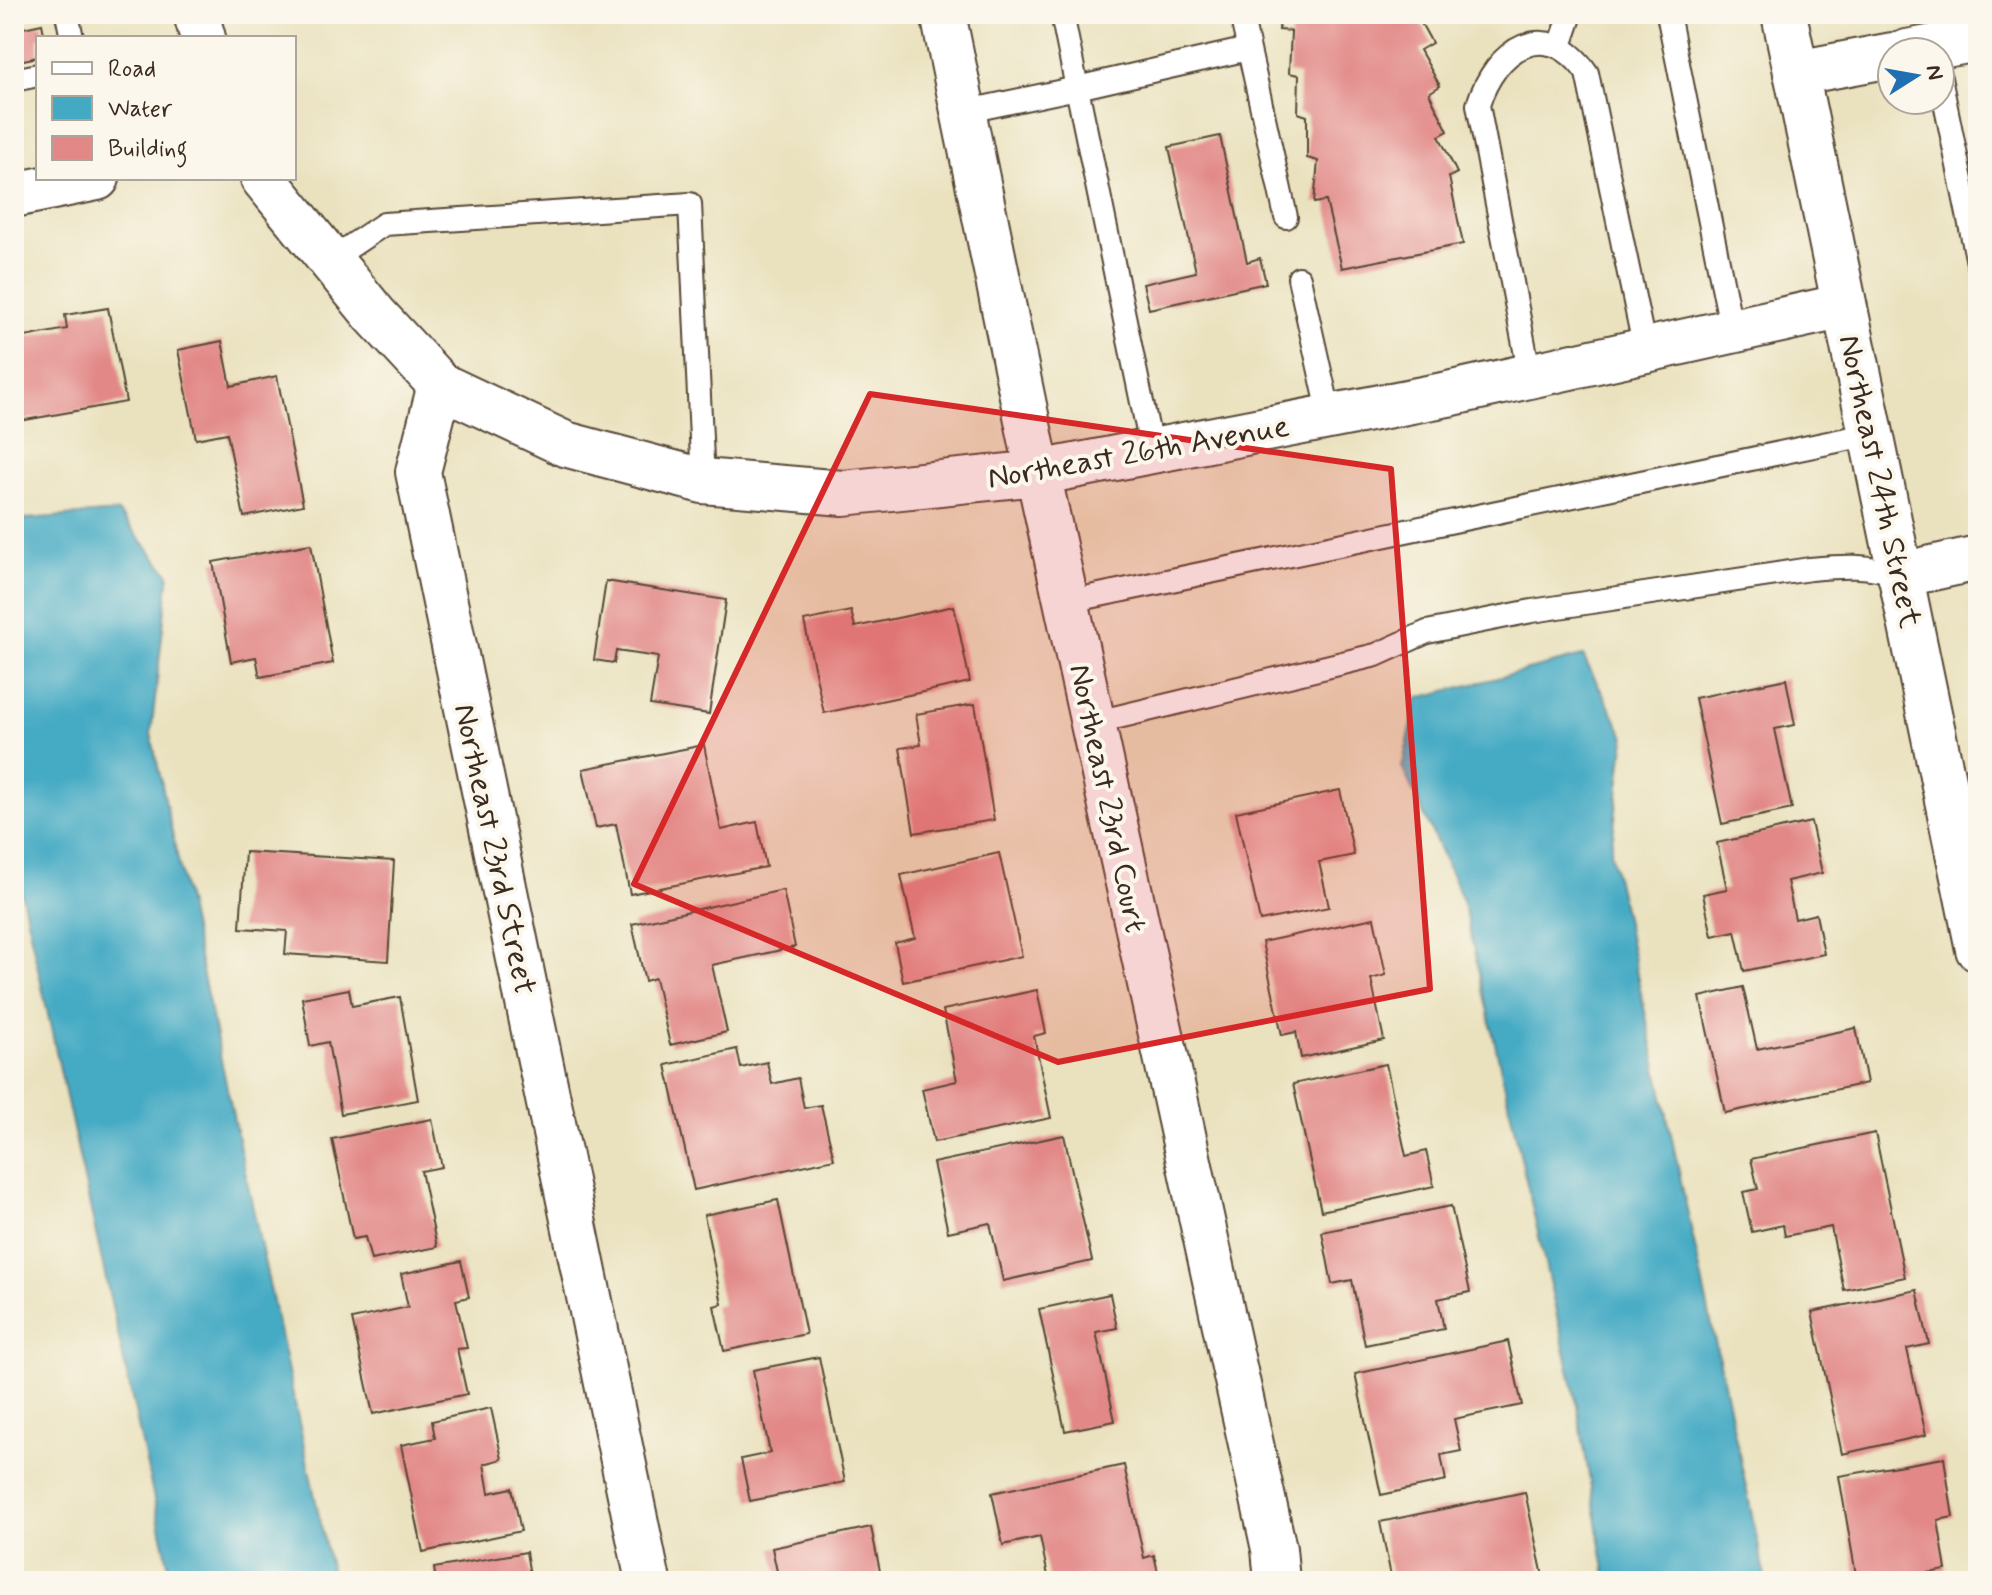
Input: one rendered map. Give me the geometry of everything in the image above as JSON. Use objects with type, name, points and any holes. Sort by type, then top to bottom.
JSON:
[{"type":"street","points":[[196,14],[202,36]]},
{"type":"street","name":"Northeast 23rd Court","points":[[943,14],[1038,473],[1274,1549],[1277,1581]]},
{"type":"street","name":"Northeast 24th Street","points":[[1784,14],[1900,575],[1972,887],[1978,949]]},
{"type":"street","points":[[1956,46],[1978,39]]},
{"type":"street","points":[[1796,73],[1876,63]]},
{"type":"street","points":[[14,195],[87,180]]},
{"type":"street","points":[[265,180],[375,315],[440,385]]},
{"type":"street","name":"Northeast 26th Avenue","points":[[440,385],[565,444],[703,481],[843,493],[1038,473],[1530,376],[1844,306]]},
{"type":"street","name":"Northeast 23rd Street","points":[[440,385],[418,472],[648,1581]]},
{"type":"street","points":[[1900,575],[1978,558]]},
{"type":"lane","points":[[67,14],[72,36]]},
{"type":"lane","points":[[1062,14],[1152,451]]},
{"type":"lane","points":[[1241,14],[1286,217]]},
{"type":"lane","points":[[1560,46],[1571,14]]},
{"type":"lane","points":[[1668,14],[1732,331]]},
{"type":"lane","points":[[1530,376],[1478,105],[1484,86],[1496,66],[1512,50],[1538,44],[1560,46],[1575,56],[1587,73],[1645,350]]},
{"type":"lane","points":[[963,112],[1248,49]]},
{"type":"lane","points":[[14,80],[36,75]]},
{"type":"lane","points":[[1937,116],[1978,263]]},
{"type":"lane","points":[[330,260],[384,224],[690,204],[703,481]]},
{"type":"lane","points":[[1299,278],[1330,416]]},
{"type":"lane","points":[[1066,602],[1871,434]]},
{"type":"lane","points":[[1093,723],[1376,655],[1427,632],[1532,611],[1810,569],[1851,565],[1880,568],[1900,575]]},
{"type":"highlighted area","points":[[870,394],[1391,469],[1430,989],[1058,1062],[634,884]]},
{"type":"water","points":[[118,512],[169,574],[151,734],[333,1581],[172,1581],[14,859],[14,520]]},
{"type":"water","points":[[1583,656],[1625,737],[1611,852],[1766,1581],[1607,1581],[1576,1400],[1462,898],[1402,767],[1418,698]]},
{"type":"building","points":[[1280,14],[1416,14],[1432,43],[1420,50],[1440,86],[1429,93],[1448,131],[1439,136],[1457,173],[1449,177],[1463,244],[1342,268],[1326,201],[1314,203],[1318,161],[1307,158],[1307,116],[1298,113],[1299,75],[1289,73],[1291,31],[1279,30]]},
{"type":"building","points":[[42,24],[45,36],[36,36],[36,57],[14,62],[14,30]]},
{"type":"building","points":[[1220,136],[1247,262],[1260,258],[1266,283],[1149,309],[1143,284],[1196,272],[1169,147]]},
{"type":"building","points":[[108,308],[126,402],[14,422],[14,339],[67,329],[65,315]]},
{"type":"building","points":[[222,341],[231,386],[277,376],[303,505],[244,517],[227,433],[196,439],[178,350]]},
{"type":"building","points":[[311,544],[333,663],[260,677],[256,657],[231,662],[213,562]]},
{"type":"building","points":[[606,581],[726,600],[709,714],[650,705],[658,657],[616,651],[614,663],[594,660]]},
{"type":"building","points":[[954,606],[970,682],[824,713],[804,621],[851,611],[855,627]]},
{"type":"building","points":[[1786,679],[1795,725],[1775,729],[1792,809],[1722,824],[1695,698]]},
{"type":"building","points":[[975,704],[994,820],[914,833],[900,748],[921,745],[916,714]]},
{"type":"building","points":[[704,745],[721,830],[757,822],[766,867],[630,894],[616,824],[596,828],[583,769]]},
{"type":"building","points":[[1340,790],[1354,855],[1319,862],[1329,907],[1260,921],[1236,812]]},
{"type":"building","points":[[1811,822],[1822,873],[1787,881],[1795,919],[1816,914],[1824,954],[1744,971],[1735,931],[1712,936],[1703,894],[1727,889],[1717,843]]},
{"type":"building","points":[[245,852],[394,861],[388,961],[285,954],[287,931],[240,928]]},
{"type":"building","points":[[999,853],[1022,956],[903,982],[895,943],[915,938],[901,875]]},
{"type":"building","points":[[783,890],[795,947],[712,965],[727,1032],[670,1045],[655,978],[645,981],[632,924]]},
{"type":"building","points":[[1374,918],[1386,975],[1371,979],[1384,1040],[1301,1058],[1296,1032],[1282,1035],[1262,942]]},
{"type":"building","points":[[1743,987],[1757,1049],[1856,1028],[1867,1083],[1725,1113],[1700,997]]},
{"type":"building","points":[[349,989],[352,1006],[400,997],[418,1100],[341,1114],[328,1042],[310,1046],[302,998]]},
{"type":"building","points":[[1037,990],[1046,1033],[1034,1036],[1051,1118],[934,1142],[922,1089],[957,1081],[943,1010]]},
{"type":"building","points":[[737,1049],[741,1068],[767,1062],[772,1084],[798,1078],[804,1108],[821,1105],[834,1159],[694,1190],[666,1065]]},
{"type":"building","points":[[1386,1064],[1406,1156],[1426,1151],[1434,1186],[1321,1211],[1293,1084]]},
{"type":"building","points":[[432,1119],[442,1167],[421,1171],[437,1247],[371,1260],[365,1237],[353,1239],[332,1139]]},
{"type":"building","points":[[1875,1133],[1905,1277],[1844,1290],[1831,1227],[1785,1236],[1783,1225],[1752,1232],[1743,1192],[1758,1189],[1751,1159]]},
{"type":"building","points":[[1064,1135],[1092,1261],[1003,1281],[990,1223],[948,1232],[933,1163]]},
{"type":"building","points":[[778,1200],[806,1334],[724,1351],[714,1306],[722,1304],[704,1215]]},
{"type":"building","points":[[1451,1206],[1470,1292],[1438,1299],[1444,1329],[1365,1345],[1352,1280],[1332,1284],[1322,1232]]},
{"type":"building","points":[[461,1261],[469,1297],[456,1300],[467,1348],[457,1349],[467,1394],[373,1414],[352,1319],[408,1307],[401,1274]]},
{"type":"building","points":[[1917,1290],[1929,1344],[1907,1349],[1926,1435],[1842,1454],[1812,1312]]},
{"type":"building","points":[[1110,1294],[1117,1328],[1096,1332],[1115,1421],[1065,1431],[1039,1309]]},
{"type":"building","points":[[1508,1341],[1522,1405],[1454,1419],[1461,1451],[1441,1455],[1446,1481],[1381,1495],[1355,1374]]},
{"type":"building","points":[[819,1357],[845,1482],[750,1501],[741,1459],[770,1453],[753,1370]]},
{"type":"building","points":[[491,1408],[502,1459],[484,1464],[489,1493],[512,1488],[521,1531],[423,1552],[401,1445],[435,1438],[432,1421]]},
{"type":"building","points":[[1944,1458],[1953,1517],[1938,1520],[1946,1570],[1879,1581],[1857,1581],[1839,1476]]},
{"type":"building","points":[[1124,1465],[1144,1558],[1154,1555],[1160,1581],[1087,1581],[1086,1576],[1049,1581],[1040,1537],[1003,1545],[992,1493]]},
{"type":"building","points":[[1525,1492],[1544,1581],[1392,1581],[1380,1522]]},
{"type":"building","points":[[871,1527],[882,1581],[779,1581],[772,1548]]},
{"type":"building","points":[[526,1552],[531,1581],[436,1581],[434,1568]]}]
